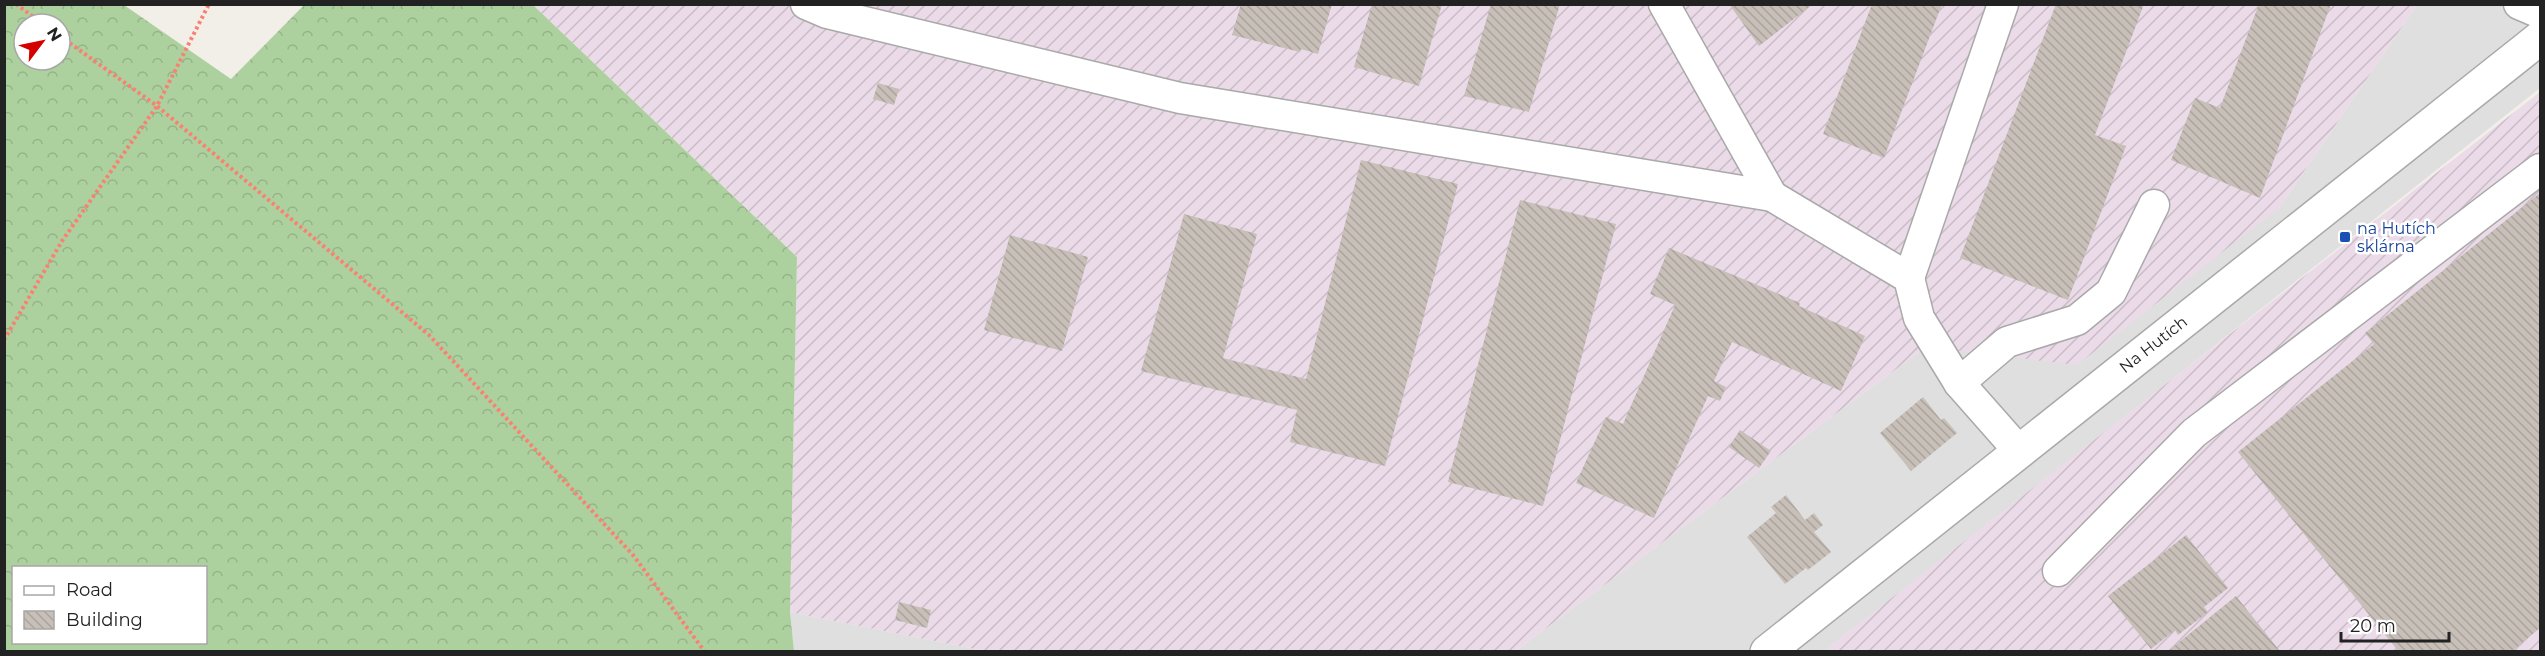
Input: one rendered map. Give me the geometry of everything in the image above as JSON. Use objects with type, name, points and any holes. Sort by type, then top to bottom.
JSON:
[{"type":"street","points":[[1664,4],[1772,196]]},
{"type":"street","points":[[2003,4],[1909,278],[1919,318],[1959,383],[2019,451]]},
{"type":"street","points":[[2519,4],[2541,13]]},
{"type":"street","points":[[821,7],[1180,98],[1772,196],[1909,278]]},
{"type":"street","name":"Na Hutích","points":[[1767,651],[2541,38]]},
{"type":"street","points":[[2058,571],[2194,433],[2541,169]]},
{"type":"street","points":[[1959,383],[2007,342],[2077,320],[2111,292],[2154,205]]},
{"type":"path","points":[[4,340],[62,241],[157,106],[208,4]]},
{"type":"path","points":[[72,45],[157,106],[429,335],[633,555],[705,651]]},
{"type":"shaded area","points":[[533,5],[2417,5],[2279,208],[2077,365],[1926,347],[1514,652],[985,651],[790,612],[797,257]]},
{"type":"shaded area","points":[[2417,5],[2540,5],[2540,88],[2026,495],[1829,647],[1831,651],[1514,652],[1926,347],[2279,208]]},
{"type":"shaded area","points":[[2540,92],[2540,651],[1831,652],[1829,647]]},
{"type":"shaded area","points":[[790,612],[985,651],[794,651]]},
{"type":"green space","points":[[4,5],[124,5],[231,79],[304,5],[533,5],[797,257],[790,612],[794,651],[5,651]]},
{"type":"building","points":[[1241,4],[1332,4],[1318,54],[1301,49],[1300,52],[1232,35]]},
{"type":"building","points":[[1372,4],[1442,4],[1419,86],[1354,67]]},
{"type":"building","points":[[1491,4],[1560,4],[1529,112],[1464,96]]},
{"type":"building","points":[[1729,4],[1813,4],[1759,46]]},
{"type":"building","points":[[1872,4],[1942,4],[1884,158],[1823,134]]},
{"type":"building","points":[[2056,4],[2144,4],[2095,135],[2126,146],[2068,300],[1960,258]]},
{"type":"building","points":[[2259,4],[2331,4],[2260,198],[2171,160],[2195,98],[2220,108]]},
{"type":"building","points":[[878,83],[899,89],[894,105],[873,99]]},
{"type":"building","points":[[1361,160],[1458,184],[1385,466],[1290,442],[1297,410],[1141,371],[1184,214],[1257,234],[1223,358],[1306,379]]},
{"type":"building","points":[[2540,193],[2540,628],[2511,652],[2399,652],[2238,452],[2374,344],[2365,333]]},
{"type":"building","points":[[1520,200],[1616,224],[1543,506],[1448,482]]},
{"type":"building","points":[[1010,235],[1088,257],[1062,351],[984,330]]},
{"type":"building","points":[[1669,248],[1800,303],[1799,306],[1865,336],[1841,391],[1732,342],[1714,381],[1726,387],[1720,401],[1708,396],[1654,518],[1576,483],[1606,417],[1623,424],[1675,305],[1650,294]]},
{"type":"building","points":[[1923,397],[1941,420],[1944,418],[1957,433],[1911,471],[1880,433]]},
{"type":"building","points":[[1740,430],[1771,451],[1759,468],[1729,447]]},
{"type":"building","points":[[1786,495],[1805,520],[1814,513],[1823,525],[1814,532],[1831,552],[1785,584],[1747,537],[1776,513],[1771,507]]},
{"type":"building","points":[[2186,535],[2228,588],[2204,607],[2208,612],[2178,635],[2175,630],[2151,649],[2108,596]]},
{"type":"building","points":[[2236,596],[2279,650],[2277,652],[2167,652]]},
{"type":"building","points":[[899,602],[931,610],[927,628],[895,620]]},
{"type":"place","name":"na Hutích sklárna","points":[[2345,237]]}]
